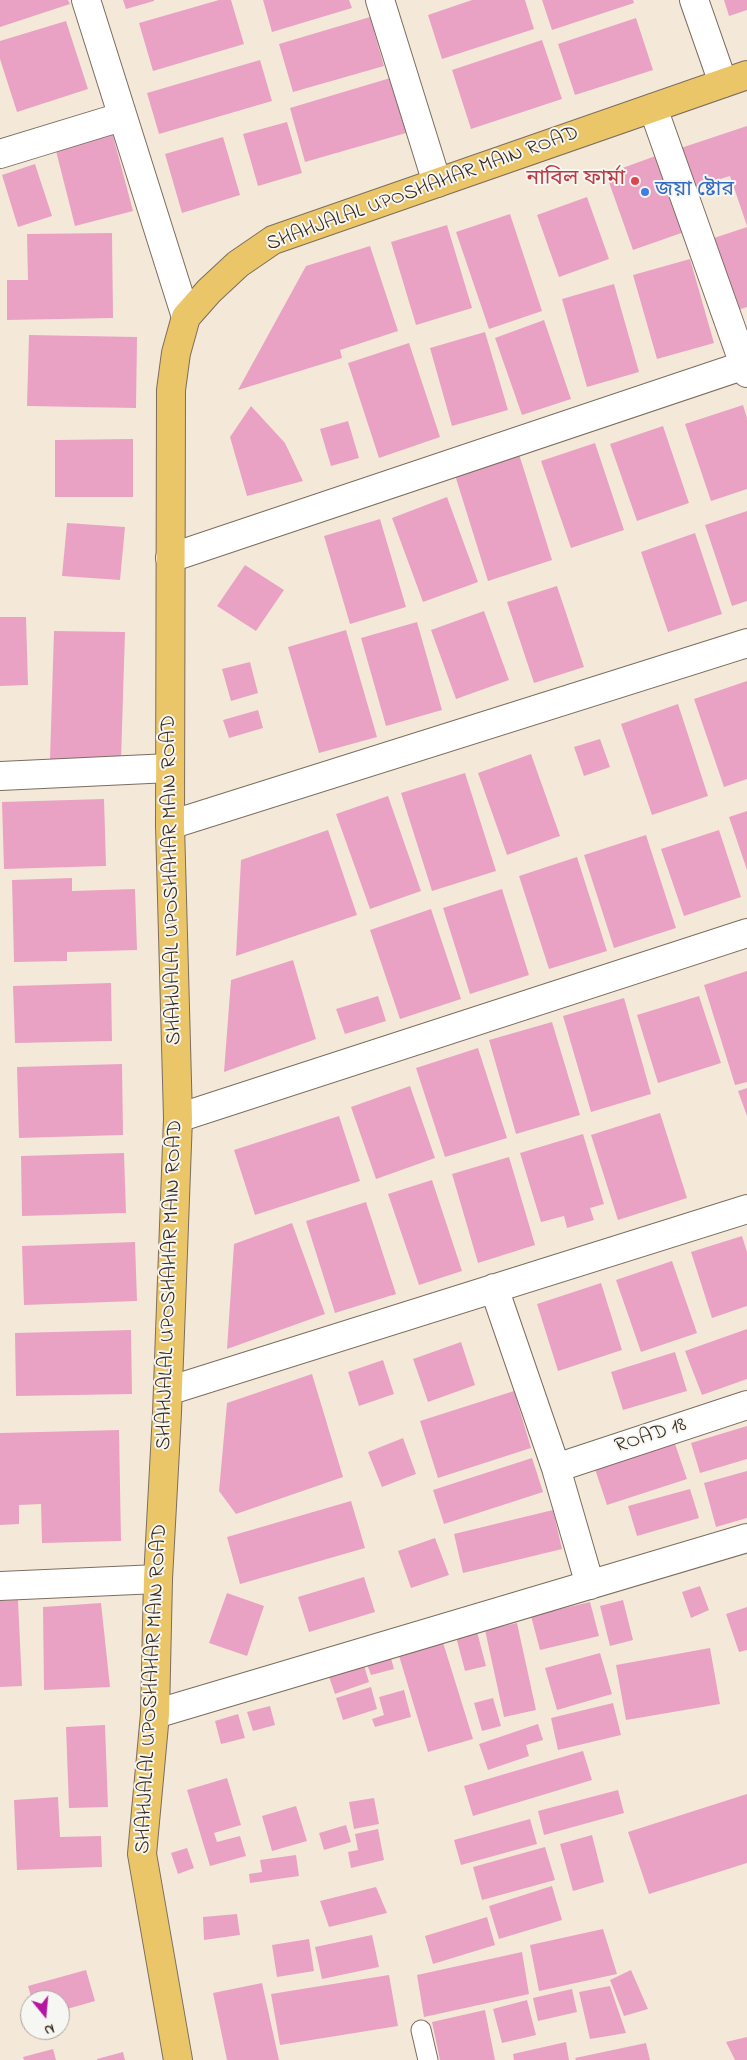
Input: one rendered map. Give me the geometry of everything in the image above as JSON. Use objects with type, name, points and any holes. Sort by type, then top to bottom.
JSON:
[{"type":"main road","name":"SHAHJALAL UPOSHAHAR MAIN ROAD","points":[[178,2060],[142,1854],[155,1714],[158,1579],[168,1391],[178,1118],[170,825],[171,390],[176,353],[186,317],[209,291],[238,264],[273,240],[735,79]]},
{"type":"street","points":[[86,0],[186,317]]},
{"type":"street","points":[[380,0],[437,183]]},
{"type":"street","points":[[694,0],[735,79]]},
{"type":"street","points":[[170,558],[746,369],[653,108]]},
{"type":"street","points":[[0,154],[122,118]]},
{"type":"street","points":[[170,825],[747,643]]},
{"type":"street","points":[[0,776],[170,768]]},
{"type":"street","points":[[178,1118],[747,933]]},
{"type":"street","points":[[168,1391],[747,1209]]},
{"type":"street","points":[[494,1288],[556,1468],[590,1585]]},
{"type":"street","name":"ROAD 18","points":[[556,1468],[747,1405]]},
{"type":"street","points":[[155,1714],[747,1538]]},
{"type":"street","points":[[0,1586],[158,1579]]},
{"type":"lane","points":[[421,2030],[428,2060]]},
{"type":"building","points":[[0,0],[68,0],[70,4],[0,27]]},
{"type":"building","points":[[123,0],[154,0],[154,1],[126,9]]},
{"type":"building","points":[[219,0],[231,0],[244,44],[153,71],[139,23]]},
{"type":"building","points":[[263,0],[349,0],[352,8],[272,32]]},
{"type":"building","points":[[472,0],[525,0],[534,29],[442,59],[428,15]]},
{"type":"building","points":[[542,0],[633,0],[634,3],[552,30]]},
{"type":"building","points":[[724,0],[747,0],[747,10],[729,16]]},
{"type":"building","points":[[370,17],[384,66],[293,92],[279,44]]},
{"type":"building","points":[[636,18],[653,70],[575,95],[558,44]]},
{"type":"building","points":[[66,21],[88,89],[17,112],[0,59],[0,41]]},
{"type":"building","points":[[542,40],[562,99],[471,129],[452,70]]},
{"type":"building","points":[[260,60],[272,101],[159,134],[147,93]]},
{"type":"building","points":[[397,76],[413,131],[305,162],[290,108]]},
{"type":"building","points":[[287,122],[302,173],[258,186],[243,134]]},
{"type":"building","points":[[747,126],[747,226],[730,176],[694,187],[681,148]]},
{"type":"building","points":[[112,132],[133,211],[75,226],[55,147]]},
{"type":"building","points":[[223,137],[240,195],[182,213],[165,154]]},
{"type":"building","points":[[661,154],[687,231],[633,250],[606,174]]},
{"type":"building","points":[[35,164],[52,216],[18,227],[2,175]]},
{"type":"building","points":[[587,197],[609,259],[559,277],[537,215]]},
{"type":"building","points":[[510,214],[542,311],[489,329],[456,232]]},
{"type":"building","points":[[447,225],[472,308],[416,325],[391,242]]},
{"type":"building","points":[[747,227],[747,307],[735,311],[711,239]]},
{"type":"building","points":[[112,233],[113,318],[7,320],[7,280],[28,280],[27,234]]},
{"type":"building","points":[[370,246],[398,331],[340,350],[342,358],[238,390],[306,266]]},
{"type":"building","points":[[690,259],[714,343],[657,359],[633,275]]},
{"type":"building","points":[[614,284],[639,372],[587,387],[562,299]]},
{"type":"building","points":[[544,320],[571,399],[522,415],[495,338]]},
{"type":"building","points":[[485,332],[508,410],[452,426],[430,348]]},
{"type":"building","points":[[29,335],[137,337],[136,408],[27,406]]},
{"type":"building","points":[[409,343],[440,437],[379,458],[348,363]]},
{"type":"building","points":[[743,405],[747,418],[747,489],[711,501],[685,424]]},
{"type":"building","points":[[251,406],[285,443],[303,481],[247,496],[230,437]]},
{"type":"building","points":[[348,421],[359,458],[331,466],[320,429]]},
{"type":"building","points":[[663,426],[689,503],[637,521],[610,444]]},
{"type":"building","points":[[133,439],[133,497],[55,497],[55,440]]},
{"type":"building","points":[[595,443],[624,530],[571,548],[541,461]]},
{"type":"building","points":[[519,454],[552,560],[488,581],[455,475]]},
{"type":"building","points":[[447,497],[478,582],[423,602],[392,518]]},
{"type":"building","points":[[747,511],[747,601],[732,606],[705,525]]},
{"type":"building","points":[[380,519],[406,607],[350,624],[324,536]]},
{"type":"building","points":[[67,523],[125,527],[120,580],[62,576]]},
{"type":"building","points":[[695,533],[722,614],[668,632],[641,552]]},
{"type":"building","points":[[245,565],[284,590],[256,631],[217,606]]},
{"type":"building","points":[[557,586],[584,667],[534,683],[507,602]]},
{"type":"building","points":[[484,611],[509,680],[456,699],[431,630]]},
{"type":"building","points":[[0,617],[26,617],[28,685],[0,686]]},
{"type":"building","points":[[417,622],[442,710],[386,726],[361,638]]},
{"type":"building","points":[[346,630],[377,737],[319,753],[288,647]]},
{"type":"building","points":[[54,631],[125,632],[121,761],[50,759]]},
{"type":"building","points":[[250,662],[258,693],[231,701],[222,669]]},
{"type":"building","points":[[747,681],[747,779],[724,787],[694,699]]},
{"type":"building","points":[[678,704],[708,796],[652,815],[621,724]]},
{"type":"building","points":[[258,710],[263,728],[229,738],[223,720]]},
{"type":"building","points":[[600,739],[610,767],[584,776],[574,747]]},
{"type":"building","points":[[531,754],[560,836],[507,855],[478,773]]},
{"type":"building","points":[[465,773],[496,871],[432,891],[401,793]]},
{"type":"building","points":[[388,796],[421,891],[370,909],[336,814]]},
{"type":"building","points":[[104,799],[106,866],[4,869],[2,802]]},
{"type":"building","points":[[747,811],[747,870],[729,817]]},
{"type":"building","points":[[328,830],[357,915],[236,956],[241,860]]},
{"type":"building","points":[[719,830],[741,897],[684,916],[661,849]]},
{"type":"building","points":[[646,835],[676,928],[614,948],[584,855]]},
{"type":"building","points":[[577,857],[607,951],[549,969],[519,876]]},
{"type":"building","points":[[72,878],[72,891],[135,889],[137,950],[67,952],[67,961],[14,962],[12,880]]},
{"type":"building","points":[[502,889],[529,975],[470,994],[443,908]]},
{"type":"building","points":[[431,909],[461,999],[400,1019],[370,930]]},
{"type":"building","points":[[293,960],[316,1039],[224,1072],[231,980]]},
{"type":"building","points":[[747,971],[747,1082],[735,1085],[704,985]]},
{"type":"building","points":[[111,983],[112,1041],[15,1043],[13,986]]},
{"type":"building","points":[[378,996],[386,1021],[345,1034],[336,1009]]},
{"type":"building","points":[[699,996],[721,1063],[658,1083],[637,1015]]},
{"type":"building","points":[[624,998],[651,1094],[591,1112],[563,1016]]},
{"type":"building","points":[[552,1022],[580,1115],[516,1134],[489,1040]]},
{"type":"building","points":[[478,1048],[507,1138],[445,1157],[416,1068]]},
{"type":"building","points":[[122,1064],[123,1135],[19,1138],[17,1067]]},
{"type":"building","points":[[410,1086],[435,1158],[376,1179],[351,1107]]},
{"type":"building","points":[[747,1088],[747,1116],[738,1091]]},
{"type":"building","points":[[660,1113],[687,1198],[618,1220],[591,1135]]},
{"type":"building","points":[[339,1116],[360,1181],[255,1215],[234,1150]]},
{"type":"building","points":[[583,1134],[604,1204],[590,1208],[594,1220],[567,1228],[564,1216],[541,1222],[520,1153]]},
{"type":"building","points":[[124,1153],[126,1213],[22,1216],[21,1156]]},
{"type":"building","points":[[509,1157],[535,1245],[478,1263],[452,1174]]},
{"type":"building","points":[[432,1180],[462,1271],[419,1285],[388,1194]]},
{"type":"building","points":[[366,1202],[396,1294],[335,1313],[306,1221]]},
{"type":"building","points":[[292,1223],[325,1314],[227,1349],[234,1244]]},
{"type":"building","points":[[742,1236],[747,1252],[747,1306],[712,1318],[691,1252]]},
{"type":"building","points":[[135,1242],[137,1301],[24,1305],[22,1246]]},
{"type":"building","points":[[672,1261],[697,1333],[641,1352],[616,1280]]},
{"type":"building","points":[[601,1283],[622,1350],[558,1371],[537,1304]]},
{"type":"building","points":[[747,1329],[747,1379],[702,1395],[685,1351]]},
{"type":"building","points":[[131,1330],[132,1394],[16,1396],[15,1333]]},
{"type":"building","points":[[461,1342],[475,1385],[428,1402],[413,1359]]},
{"type":"building","points":[[675,1352],[687,1391],[623,1410],[611,1372]]},
{"type":"building","points":[[383,1360],[394,1394],[359,1406],[348,1372]]},
{"type":"building","points":[[312,1374],[343,1477],[236,1514],[219,1491],[227,1403]]},
{"type":"building","points":[[514,1391],[531,1448],[438,1478],[420,1421]]},
{"type":"building","points":[[747,1426],[747,1459],[700,1473],[691,1443]]},
{"type":"building","points":[[119,1430],[121,1541],[42,1543],[41,1504],[19,1505],[19,1524],[0,1525],[0,1433]]},
{"type":"building","points":[[403,1438],[416,1474],[382,1487],[368,1452]]},
{"type":"building","points":[[674,1441],[687,1479],[607,1505],[594,1466]]},
{"type":"building","points":[[532,1458],[543,1492],[444,1524],[433,1490]]},
{"type":"building","points":[[747,1471],[747,1518],[716,1527],[704,1483]]},
{"type":"building","points":[[690,1489],[699,1518],[637,1536],[628,1506]]},
{"type":"building","points":[[351,1501],[365,1548],[240,1584],[227,1537]]},
{"type":"building","points":[[553,1510],[562,1549],[463,1573],[454,1534]]},
{"type":"building","points":[[435,1538],[449,1575],[411,1588],[398,1551]]},
{"type":"building","points":[[364,1577],[375,1612],[309,1632],[298,1597]]},
{"type":"building","points":[[700,1586],[709,1610],[691,1618],[682,1592]]},
{"type":"building","points":[[227,1593],[264,1606],[247,1656],[209,1643]]},
{"type":"building","points":[[18,1600],[22,1686],[0,1687],[0,1601]]},
{"type":"building","points":[[623,1600],[633,1640],[610,1646],[600,1606]]},
{"type":"building","points":[[590,1602],[599,1636],[540,1650],[531,1616]]},
{"type":"building","points":[[101,1603],[110,1687],[44,1690],[43,1607]]},
{"type":"building","points":[[747,1607],[747,1650],[739,1652],[726,1614]]},
{"type":"building","points":[[517,1623],[536,1710],[504,1717],[485,1630]]},
{"type":"building","points":[[476,1628],[486,1666],[465,1671],[455,1633]]},
{"type":"building","points":[[441,1636],[473,1739],[428,1752],[397,1649]]},
{"type":"building","points":[[710,1648],[720,1704],[626,1720],[616,1665]]},
{"type":"building","points":[[389,1651],[394,1669],[371,1675],[365,1659]]},
{"type":"building","points":[[600,1653],[612,1694],[557,1710],[545,1668]]},
{"type":"building","points":[[363,1662],[369,1682],[335,1694],[328,1674]]},
{"type":"building","points":[[371,1687],[377,1709],[343,1720],[336,1698]]},
{"type":"building","points":[[404,1690],[411,1717],[375,1727],[372,1719],[384,1715],[379,1697]]},
{"type":"building","points":[[493,1698],[501,1726],[482,1731],[474,1703]]},
{"type":"building","points":[[613,1703],[621,1735],[558,1750],[551,1718]]},
{"type":"building","points":[[270,1706],[275,1725],[253,1731],[247,1712]]},
{"type":"building","points":[[238,1714],[245,1738],[221,1744],[215,1721]]},
{"type":"building","points":[[538,1724],[543,1740],[526,1745],[529,1756],[488,1770],[479,1744]]},
{"type":"building","points":[[105,1725],[108,1807],[69,1808],[66,1727]]},
{"type":"building","points":[[583,1751],[592,1780],[473,1816],[464,1786]]},
{"type":"building","points":[[227,1778],[241,1825],[214,1833],[217,1842],[240,1836],[246,1856],[210,1866],[187,1790]]},
{"type":"building","points":[[618,1790],[624,1813],[544,1835],[538,1811]]},
{"type":"building","points":[[747,1794],[747,1863],[649,1894],[628,1832]]},
{"type":"building","points":[[58,1797],[60,1837],[101,1836],[102,1867],[17,1870],[14,1800]]},
{"type":"building","points":[[374,1798],[379,1824],[354,1829],[349,1802]]},
{"type":"building","points":[[296,1806],[307,1841],[272,1851],[262,1816]]},
{"type":"building","points":[[530,1819],[537,1844],[461,1865],[454,1840]]},
{"type":"building","points":[[346,1825],[351,1842],[324,1850],[319,1833]]},
{"type":"building","points":[[378,1829],[384,1860],[351,1868],[348,1852],[358,1850],[355,1834]]},
{"type":"building","points":[[592,1835],[604,1882],[573,1891],[560,1844]]},
{"type":"building","points":[[545,1847],[555,1880],[482,1900],[473,1867]]},
{"type":"building","points":[[187,1848],[194,1868],[178,1874],[171,1853]]},
{"type":"building","points":[[296,1855],[299,1876],[250,1883],[249,1874],[262,1872],[260,1860]]},
{"type":"building","points":[[552,1886],[562,1920],[499,1939],[489,1906]]},
{"type":"building","points":[[376,1887],[387,1913],[329,1927],[320,1901]]},
{"type":"building","points":[[237,1914],[240,1935],[204,1940],[203,1917]]},
{"type":"building","points":[[487,1917],[495,1945],[433,1964],[425,1936]]},
{"type":"building","points":[[603,1929],[617,1974],[539,1991],[530,1945]]},
{"type":"building","points":[[372,1935],[379,1967],[322,1979],[315,1947]]},
{"type":"building","points":[[309,1939],[314,1971],[277,1977],[272,1945]]},
{"type":"building","points":[[522,1952],[529,1994],[424,2017],[417,1975]]},
{"type":"building","points":[[86,1970],[95,2001],[70,2008],[70,1990],[29,1990],[28,1986]]},
{"type":"building","points":[[631,1970],[648,2009],[624,2016],[610,1980]]},
{"type":"building","points":[[389,1975],[398,2026],[280,2045],[271,1994]]},
{"type":"building","points":[[262,1983],[279,2060],[227,2060],[213,1993]]},
{"type":"building","points":[[610,1986],[626,2033],[590,2039],[579,1992]]},
{"type":"building","points":[[572,1989],[577,2012],[538,2021],[533,1998]]},
{"type":"building","points":[[527,2000],[536,2035],[502,2043],[493,2009]]},
{"type":"building","points":[[485,2010],[495,2060],[440,2060],[432,2022]]},
{"type":"building","points":[[747,2037],[747,2060],[735,2060],[726,2042]]},
{"type":"building","points":[[566,2042],[569,2060],[514,2060],[513,2054]]},
{"type":"building","points":[[646,2043],[650,2060],[576,2060],[575,2058]]},
{"type":"building","points":[[53,2049],[56,2060],[24,2060],[23,2057]]},
{"type":"building","points":[[123,2052],[125,2060],[97,2060],[97,2059]]},
{"type":"place","name":"নাবিল ফার্মা","points":[[635,181]]},
{"type":"place","name":"জয়া ষ্টোর","points":[[645,192]]}]
